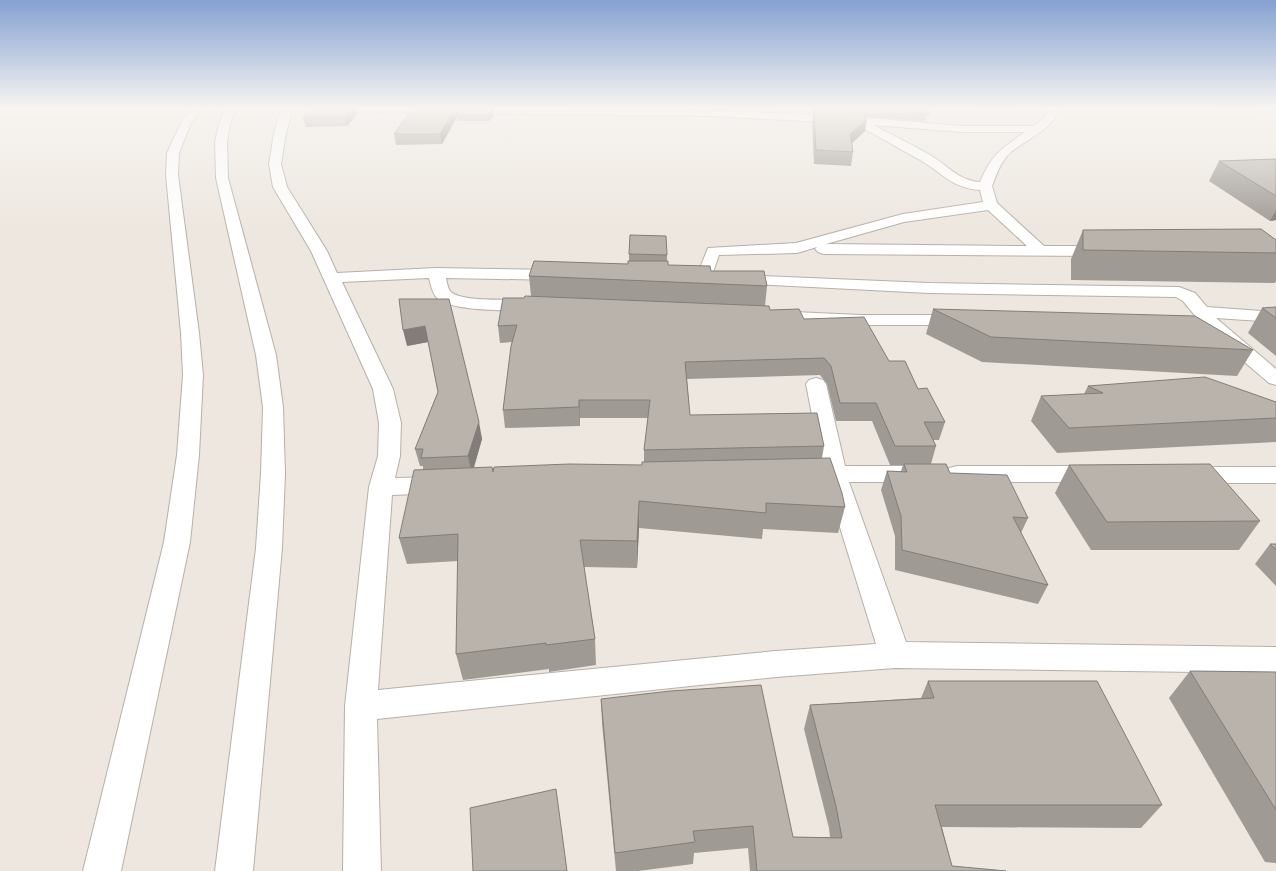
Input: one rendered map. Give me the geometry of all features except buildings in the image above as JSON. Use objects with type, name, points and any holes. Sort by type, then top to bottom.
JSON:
[{"type":"street","points":[[102,871],[177,542],[188,455],[193,375],[190,333],[172,175],[173,152],[175,148]]},
{"type":"street","points":[[220,148],[219,156],[222,178],[266,355],[273,407],[273,473],[269,548],[234,871]]},
{"type":"street","points":[[278,148],[275,164],[280,187],[319,251],[383,389],[390,423],[389,456],[380,487],[361,706],[362,871]]},
{"type":"street","points":[[908,148],[958,181],[969,185],[985,186]]},
{"type":"street","points":[[1010,148],[1004,152],[993,167],[985,186],[991,205],[1041,251]]},
{"type":"street","points":[[797,248],[903,218],[991,205]]},
{"type":"street","points":[[704,278],[712,251],[797,248],[1120,251]]},
{"type":"street","points":[[331,278],[436,273],[570,276]]},
{"type":"street","points":[[436,273],[443,294],[450,300],[468,303],[548,307]]},
{"type":"street","points":[[672,277],[823,285],[1174,292],[1189,297],[1207,318],[1276,379]]},
{"type":"street","points":[[756,316],[860,320],[976,320]]},
{"type":"street","points":[[1188,324],[1207,318],[1276,317]]},
{"type":"street","points":[[816,384],[835,474],[895,655]]},
{"type":"street","points":[[788,474],[1119,474]]},
{"type":"street","points":[[1166,474],[1276,475]]},
{"type":"street","points":[[380,487],[458,484]]},
{"type":"street","points":[[361,706],[776,664],[895,655],[1276,660]]}]
